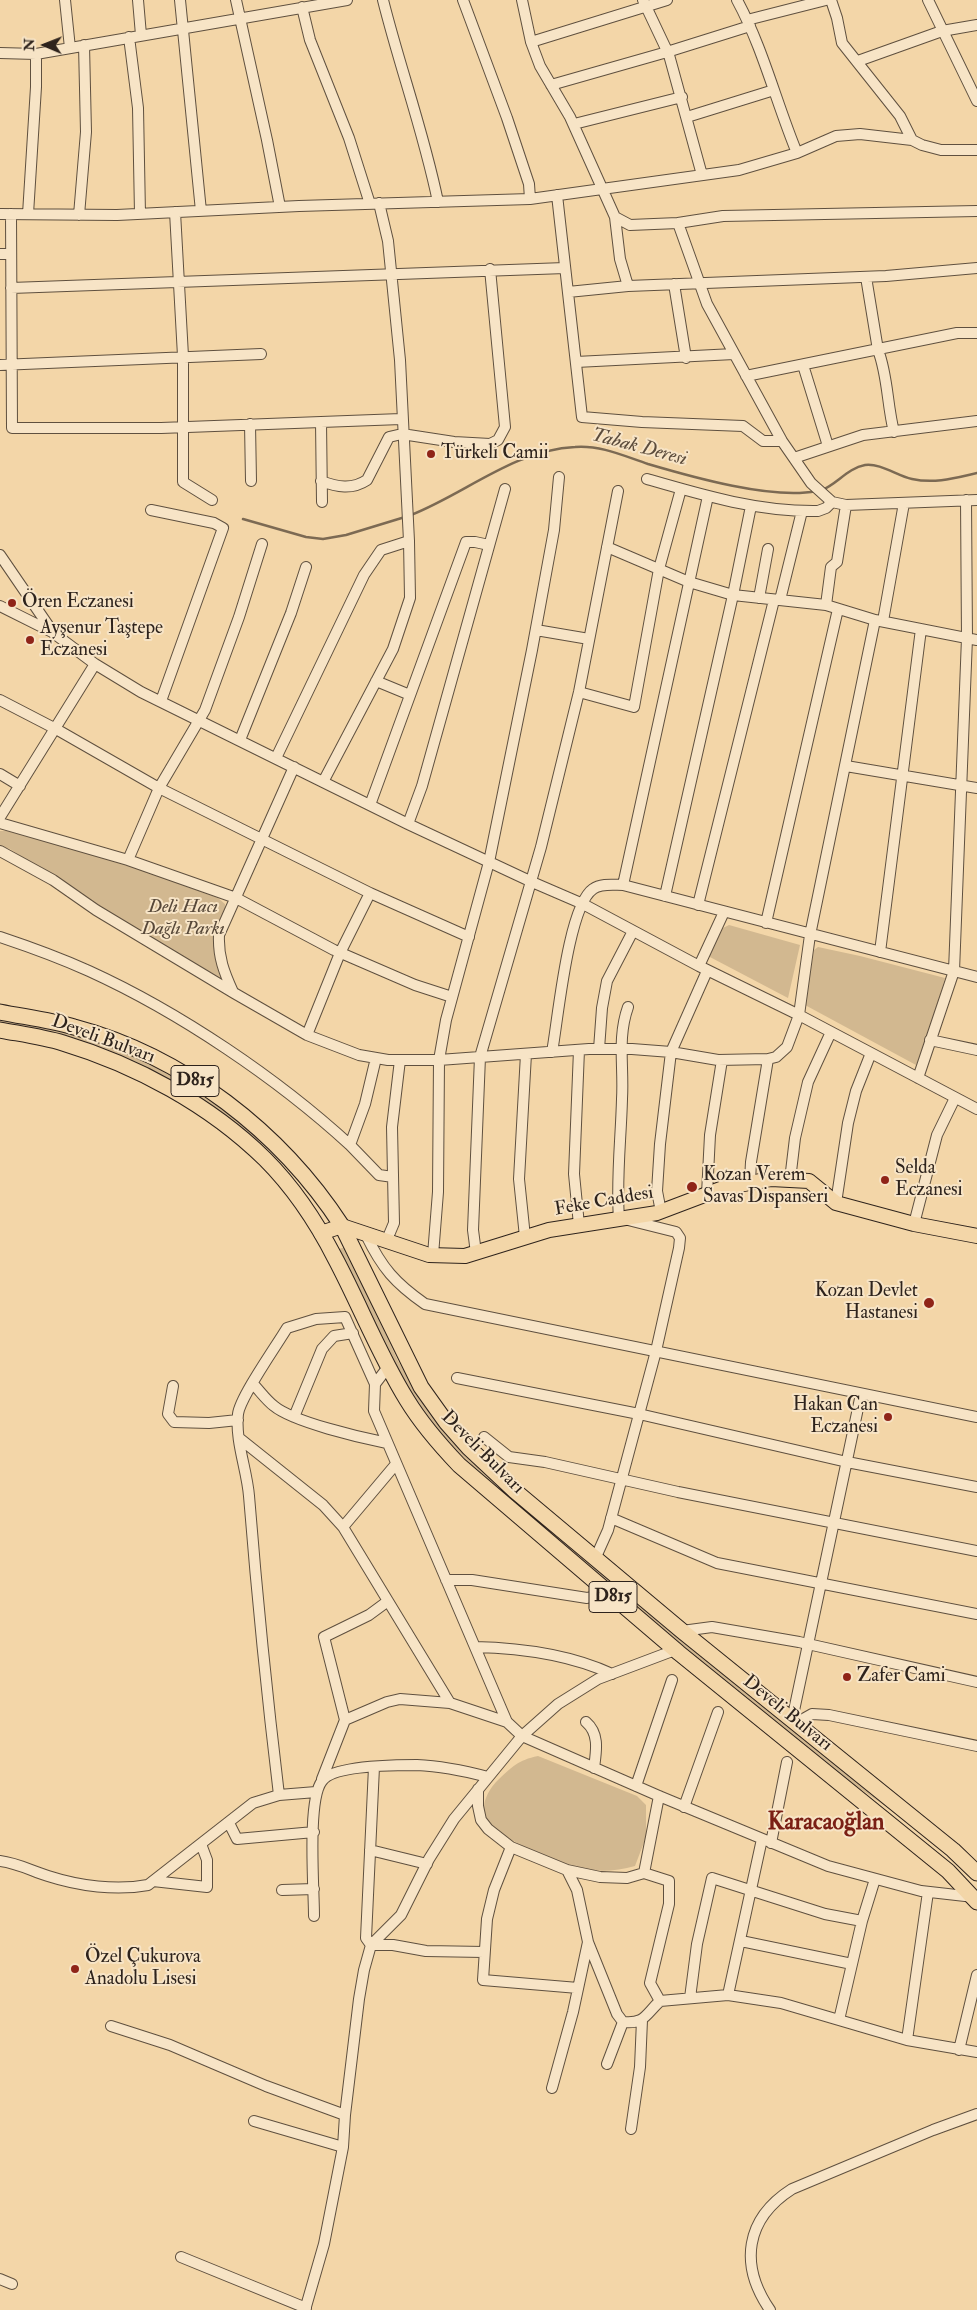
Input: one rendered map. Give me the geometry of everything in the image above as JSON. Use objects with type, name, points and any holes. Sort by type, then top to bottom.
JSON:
[{"type":"highway","name":"Develi Bulvarı","points":[[0,1012],[58,1023],[91,1032],[152,1057],[194,1080],[234,1108],[264,1134],[315,1188],[342,1226],[406,1359],[428,1398],[458,1437],[482,1462],[682,1632],[953,1850],[977,1873]]},
{"type":"highway","name":"Develi Bulvarı","points":[[0,1030],[53,1040],[79,1048],[151,1079],[181,1096],[228,1128],[266,1160],[281,1177],[321,1233],[388,1367],[419,1418],[459,1465],[675,1650],[948,1870],[976,1898]]},
{"type":"main road","name":"Feke Caddesi","points":[[342,1226],[386,1242],[434,1255],[453,1256],[476,1253],[525,1237],[580,1225],[660,1212],[707,1194],[750,1182],[790,1180],[809,1181],[836,1203],[914,1224],[977,1236]]},
{"type":"main road","points":[[321,1233],[342,1226]]},
{"type":"street","points":[[65,0],[70,48]]},
{"type":"street","points":[[138,0],[141,35]]},
{"type":"street","points":[[180,0],[201,211]]},
{"type":"street","points":[[236,0],[280,207]]},
{"type":"street","points":[[0,53],[36,54],[329,1],[347,0]]},
{"type":"street","points":[[383,0],[396,52],[427,151],[438,202]]},
{"type":"street","points":[[463,0],[507,118],[529,184],[530,199]]},
{"type":"street","points":[[522,0],[531,42],[540,66],[574,124],[616,217],[620,259],[628,286]]},
{"type":"street","points":[[531,42],[644,3],[667,0]]},
{"type":"street","points":[[737,0],[749,23],[797,152]]},
{"type":"street","points":[[551,85],[668,52],[749,23],[826,0]]},
{"type":"street","points":[[831,0],[842,43],[900,116],[912,140]]},
{"type":"street","points":[[928,0],[977,101]]},
{"type":"street","points":[[644,3],[668,52],[682,97],[702,175]]},
{"type":"street","points":[[302,7],[310,40],[388,241],[400,360],[401,419],[409,541],[410,598],[393,649],[323,782]]},
{"type":"street","points":[[858,61],[942,31],[977,25]]},
{"type":"street","points":[[129,37],[138,108],[140,214]]},
{"type":"street","points":[[79,215],[86,132],[84,45]]},
{"type":"street","points":[[28,214],[36,87],[36,54]]},
{"type":"street","points":[[687,117],[774,90]]},
{"type":"street","points":[[574,124],[682,97]]},
{"type":"street","points":[[0,214],[140,214],[280,207],[530,199],[739,170],[797,152],[836,136],[860,134],[912,140],[941,150],[977,150]]},
{"type":"street","points":[[557,195],[582,417],[642,422],[742,426],[763,441],[782,441]]},
{"type":"street","points":[[616,217],[630,225],[678,223],[723,216],[977,211]]},
{"type":"street","points":[[175,212],[182,356],[183,482],[212,500]]},
{"type":"street","points":[[11,214],[12,428],[161,428],[401,419]]},
{"type":"street","points":[[678,223],[707,304],[734,354],[782,441],[811,482],[829,500],[846,505],[977,500]]},
{"type":"street","points":[[0,254],[11,254]]},
{"type":"street","points":[[11,288],[178,283],[490,269],[565,268]]},
{"type":"street","points":[[568,292],[628,286],[866,276],[977,268]]},
{"type":"street","points":[[321,481],[335,487],[361,484],[367,480],[389,437],[402,434],[454,442],[490,444],[498,440],[505,427],[490,269]]},
{"type":"street","points":[[866,276],[878,350],[882,361],[889,414],[894,432]]},
{"type":"street","points":[[674,284],[686,358]]},
{"type":"street","points":[[746,376],[957,334],[977,333]]},
{"type":"street","points":[[0,365],[261,354]]},
{"type":"street","points":[[576,362],[686,358],[734,354]]},
{"type":"street","points":[[803,365],[828,446]]},
{"type":"street","points":[[794,458],[863,435],[977,421]]},
{"type":"street","points":[[321,422],[322,502]]},
{"type":"street","points":[[250,424],[251,481]]},
{"type":"street","points":[[434,1255],[438,1192],[439,1060],[452,997],[489,862],[536,630],[554,530],[559,477]]},
{"type":"street","points":[[647,479],[751,506],[802,511],[823,510],[829,500]]},
{"type":"street","points":[[408,824],[422,786],[505,489]]},
{"type":"street","points":[[579,692],[634,707],[659,569],[681,489]]},
{"type":"street","points":[[476,1253],[473,1230],[480,1057],[532,882],[579,692],[618,491]]},
{"type":"street","points":[[623,885],[708,496]]},
{"type":"street","points":[[918,1078],[954,971],[961,785],[972,639],[966,500]]},
{"type":"street","points":[[0,851],[53,880],[96,910],[307,1035],[359,1055],[400,1060],[439,1060],[620,1049],[671,1052],[722,1060],[768,1059],[776,1057],[787,1047],[799,1015],[810,935],[904,503]]},
{"type":"street","points":[[826,605],[831,567],[837,562],[846,505]]},
{"type":"street","points":[[665,896],[733,595],[751,506]]},
{"type":"street","points":[[151,510],[214,523],[223,528],[160,701]]},
{"type":"street","points":[[698,906],[777,600],[802,511]]},
{"type":"street","points":[[276,758],[364,575],[381,550],[409,541]]},
{"type":"street","points":[[370,805],[466,542],[489,545]]},
{"type":"street","points":[[128,860],[159,788],[205,710],[239,618],[262,544]]},
{"type":"street","points":[[607,548],[689,582],[733,595],[826,605],[879,620],[972,639]]},
{"type":"street","points":[[759,598],[768,549]]},
{"type":"street","points":[[0,555],[52,632]]},
{"type":"street","points":[[240,740],[291,613],[306,567]]},
{"type":"street","points":[[0,606],[52,632],[95,664],[160,701],[408,824],[583,904],[703,969],[799,1015],[977,1110]]},
{"type":"street","points":[[766,924],[838,609]]},
{"type":"street","points":[[880,952],[921,629]]},
{"type":"street","points":[[536,630],[589,639]]},
{"type":"street","points":[[0,817],[95,664]]},
{"type":"street","points":[[376,681],[410,695]]},
{"type":"street","points":[[0,700],[56,729],[159,788],[370,893],[469,937]]},
{"type":"street","points":[[846,766],[977,788]]},
{"type":"street","points":[[234,993],[222,968],[219,950],[220,935],[294,767]]},
{"type":"street","points":[[0,774],[20,786]]},
{"type":"street","points":[[0,823],[128,860],[236,898],[340,952],[415,985],[452,997]]},
{"type":"street","points":[[552,1052],[570,939],[583,904],[592,889],[602,886],[623,885],[766,924],[977,977]]},
{"type":"street","points":[[307,1035],[340,952],[370,893]]},
{"type":"street","points":[[660,1212],[657,1191],[660,1144],[671,1052],[724,912]]},
{"type":"street","points":[[599,1049],[602,1008],[607,981],[633,932]]},
{"type":"street","points":[[0,937],[89,971],[144,999],[258,1070],[315,1113],[379,1175],[393,1177]]},
{"type":"street","points":[[595,1559],[611,1518],[656,1351],[680,1238],[676,1232],[622,1219],[618,1146],[622,1098],[620,1049],[622,1024],[628,1007]]},
{"type":"street","points":[[790,1180],[795,1138],[808,1082],[831,1032]]},
{"type":"street","points":[[930,1040],[977,1050]]},
{"type":"street","points":[[579,1050],[574,1174],[580,1225]]},
{"type":"street","points":[[836,1203],[848,1123],[856,1091],[871,1053]]},
{"type":"street","points":[[525,1237],[519,1180],[526,1054]]},
{"type":"street","points":[[350,1145],[365,1104],[376,1058]]},
{"type":"street","points":[[750,1182],[751,1162],[768,1059]]},
{"type":"street","points":[[386,1242],[394,1223],[392,1127],[400,1060]]},
{"type":"street","points":[[707,1194],[710,1134],[722,1060]]},
{"type":"street","points":[[914,1224],[937,1135],[955,1098]]},
{"type":"street","points":[[366,1235],[380,1263],[404,1289],[425,1304],[977,1417]]},
{"type":"street","points":[[279,1795],[256,1588],[249,1493],[240,1438],[238,1412],[287,1328],[316,1319],[345,1317],[375,1384],[374,1410],[387,1443],[507,1722],[522,1736],[684,1807],[828,1866],[928,1892],[976,1898]]},
{"type":"street","points":[[294,1417],[322,1349],[334,1336],[352,1333]]},
{"type":"street","points":[[375,1384],[388,1367]]},
{"type":"street","points":[[457,1378],[639,1414],[847,1462],[977,1487]]},
{"type":"street","points":[[253,1384],[275,1407],[294,1417],[362,1438],[387,1443]]},
{"type":"street","points":[[173,1386],[168,1414],[174,1422],[209,1423],[238,1420]]},
{"type":"street","points":[[794,1721],[808,1645],[861,1394]]},
{"type":"street","points":[[484,1437],[509,1457],[545,1462],[621,1480],[977,1551]]},
{"type":"street","points":[[240,1438],[317,1499],[342,1527],[450,1703]]},
{"type":"street","points":[[342,1527],[396,1464]]},
{"type":"street","points":[[611,1518],[717,1563],[821,1585],[977,1614]]},
{"type":"street","points":[[446,1580],[472,1580],[587,1598],[608,1593]]},
{"type":"street","points":[[314,1916],[316,1792],[345,1720],[324,1637],[369,1615],[388,1601]]},
{"type":"street","points":[[682,1632],[712,1627],[808,1645],[977,1682]]},
{"type":"street","points":[[475,1647],[500,1648],[588,1663],[612,1674]]},
{"type":"street","points":[[180,2258],[305,2309],[324,2244],[343,2147],[359,1999],[371,1945],[401,1915],[427,1864],[454,1819],[522,1736],[558,1704],[598,1679],[675,1650]]},
{"type":"street","points":[[636,1786],[672,1680]]},
{"type":"street","points":[[345,1720],[400,1698],[450,1703],[507,1722]]},
{"type":"street","points":[[684,1807],[718,1712]]},
{"type":"street","points":[[794,1721],[812,1714],[829,1715],[977,1746]]},
{"type":"street","points":[[586,1722],[593,1728],[597,1745],[594,1768]]},
{"type":"street","points":[[728,1995],[752,1889],[767,1841],[787,1762]]},
{"type":"street","points":[[322,1779],[337,1772],[374,1767],[418,1765],[459,1770],[488,1777]]},
{"type":"street","points":[[371,1945],[366,1938],[374,1767]]},
{"type":"street","points":[[478,1790],[478,1806],[481,1820],[488,1829],[511,1847],[566,1870],[600,1877],[627,1878],[644,1873],[669,1881],[669,1904],[650,1983],[660,2001]]},
{"type":"street","points":[[0,1861],[12,1862],[48,1876],[82,1884],[128,1888],[148,1885],[253,1803],[279,1795],[316,1792]]},
{"type":"street","points":[[644,1873],[659,1796]]},
{"type":"street","points":[[228,1823],[237,1839],[314,1832]]},
{"type":"street","points":[[153,1881],[207,1887],[207,1860],[201,1844]]},
{"type":"street","points":[[511,1847],[494,1890],[487,1919],[483,1980],[578,1988]]},
{"type":"street","points":[[370,1850],[427,1864]]},
{"type":"street","points":[[566,1870],[577,1890],[588,1942],[617,2014],[623,2022],[636,2023],[642,2020],[660,2001],[728,1995],[781,2003],[907,2040],[977,2052]]},
{"type":"street","points":[[690,1998],[697,1944],[712,1878],[752,1889],[825,1914],[862,1921]]},
{"type":"street","points":[[839,2020],[862,1921],[875,1879]]},
{"type":"street","points":[[282,1890],[314,1889]]},
{"type":"street","points":[[907,2040],[928,1892]]},
{"type":"street","points":[[741,1941],[852,1964]]},
{"type":"street","points":[[552,2088],[588,1942]]},
{"type":"street","points":[[371,1945],[393,1945],[426,1951],[484,1952]]},
{"type":"street","points":[[959,2050],[977,1974]]},
{"type":"street","points":[[631,2129],[640,2067],[642,2020]]},
{"type":"street","points":[[607,2064],[623,2022]]},
{"type":"street","points":[[111,2026],[170,2045],[266,2086],[345,2115]]},
{"type":"street","points":[[770,2310],[754,2282],[750,2255],[756,2229],[775,2200],[792,2189],[933,2130],[977,2114]]},
{"type":"street","points":[[254,2121],[343,2147]]},
{"type":"street","points":[[0,2279],[12,2284]]},
{"type":"green space","name":"Deli Hacı Dağlı Parkı","points":[[0,831],[7,831],[118,861],[218,898],[225,904],[214,944],[215,959],[221,978],[128,925],[10,849],[0,846]]},
{"type":"green space","points":[[729,925],[800,945],[788,998],[708,956],[723,928]]},
{"type":"green space","points":[[818,947],[945,978],[926,1041],[916,1065],[805,1005],[814,950]]},
{"type":"green space","points":[[0,1019],[45,1027],[88,1039],[141,1061],[166,1073],[214,1103],[260,1139],[258,1141],[173,1082],[0,1025]]},
{"type":"green space","points":[[345,1247],[398,1361],[426,1407],[907,1821],[840,1775],[705,1666],[512,1504],[447,1444],[404,1386],[339,1249]]},
{"type":"green space","points":[[538,1756],[637,1796],[646,1805],[646,1837],[635,1866],[602,1871],[573,1867],[545,1857],[515,1842],[492,1826],[484,1813],[484,1803],[491,1789],[497,1781],[516,1765]]},
{"type":"waterway","name":"Tabak Deresi","points":[[411,515],[511,464],[553,450],[575,447],[603,449],[648,464],[732,486],[778,492],[798,493],[816,491]]},
{"type":"waterway","name":"Tabak Deresi","points":[[822,490],[853,469],[865,465],[877,466],[906,477],[929,481],[945,480],[977,473]]},
{"type":"waterway","name":"Tabak Deresi","points":[[243,519],[306,537],[323,539],[346,535],[405,517]]},
{"type":"place","name":"Türkeli Camii","points":[[431,454]]},
{"type":"place","name":"Ören Eczanesi","points":[[12,603]]},
{"type":"place","name":"Ayşenur Taştepe Eczanesi","points":[[30,640]]},
{"type":"place","name":"Selda Eczanesi","points":[[885,1180]]},
{"type":"place","name":"Kozan Verem Savas Dispanseri","points":[[692,1187]]},
{"type":"place","name":"Kozan Devlet Hastanesi","points":[[929,1303]]},
{"type":"place","name":"Hakan Can Eczanesi","points":[[888,1417]]},
{"type":"place","name":"Zafer Cami","points":[[847,1677]]},
{"type":"place","name":"Özel Çukurova Anadolu Lisesi","points":[[75,1969]]},
{"type":"district","name":"Karacaoğlan","points":[[826,1824]]}]
